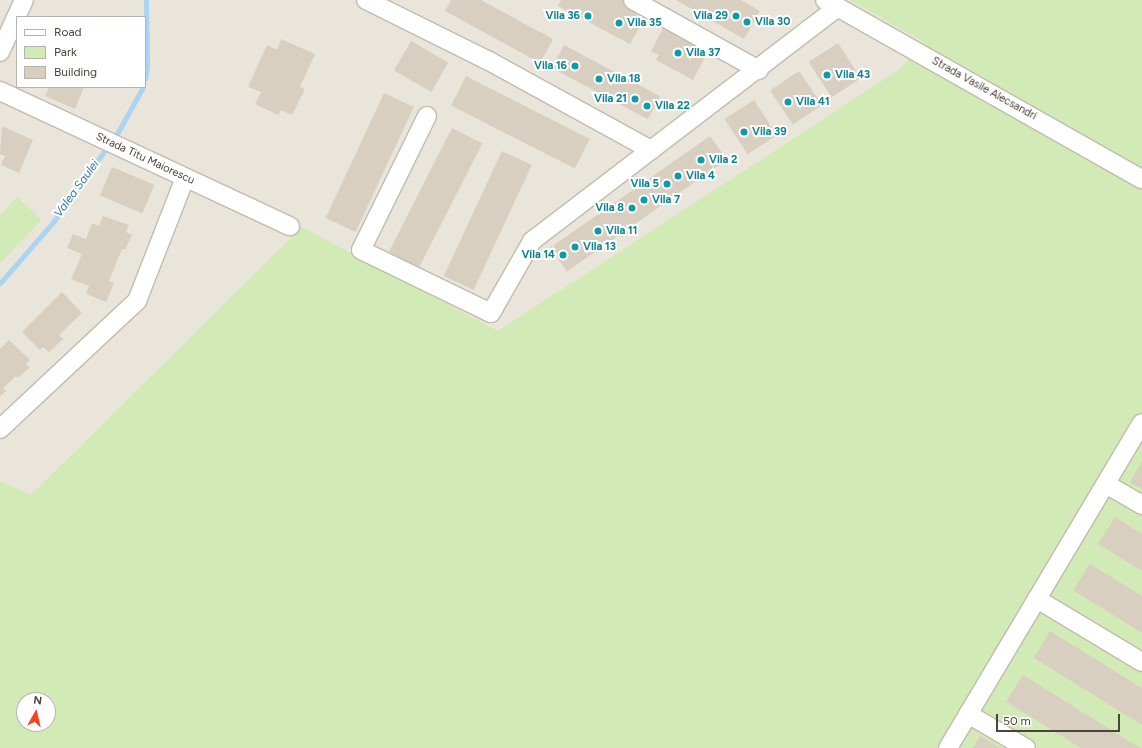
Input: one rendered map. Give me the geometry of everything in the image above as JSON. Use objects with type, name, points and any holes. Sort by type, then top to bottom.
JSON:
[{"type":"street","points":[[17,16],[24,0]]},
{"type":"street","points":[[366,0],[489,61],[651,150]]},
{"type":"street","points":[[633,0],[759,70]]},
{"type":"street","points":[[427,116],[361,250],[491,313],[532,241],[759,70],[832,4]]},
{"type":"street","name":"Strada Vasile Alecsandri","points":[[832,4],[1142,179]]},
{"type":"street","points":[[0,52],[16,17]]},
{"type":"street","name":"Strada Titu Maiorescu","points":[[0,91],[290,226]]},
{"type":"street","points":[[0,430],[137,301],[185,178]]},
{"type":"street","points":[[948,748],[1142,423]]},
{"type":"street","points":[[1106,484],[1142,505]]},
{"type":"street","points":[[1037,599],[1142,662]]},
{"type":"street","points":[[968,714],[1026,748]]},
{"type":"shaded area","points":[[0,0],[1142,0],[1142,748],[0,748]]},
{"type":"green space","points":[[849,0],[1142,0],[1142,748],[0,748],[0,481],[31,495],[302,227],[498,331],[900,69],[924,42]]},
{"type":"green space","points":[[17,197],[42,220],[0,263],[0,215]]},
{"type":"building","points":[[451,0],[481,0],[553,39],[540,63],[445,11]]},
{"type":"building","name":"Vila 35","points":[[561,0],[623,0],[639,11],[635,17],[643,21],[630,44],[558,6]]},
{"type":"building","points":[[676,0],[741,0],[760,11],[744,39]]},
{"type":"building","name":"Vila 37","points":[[664,27],[703,49],[700,55],[704,59],[693,80],[656,60],[659,55],[651,51]]},
{"type":"building","points":[[281,39],[315,54],[300,87],[305,89],[292,115],[281,110],[278,115],[255,104],[261,92],[248,87],[267,45],[277,50]]},
{"type":"building","points":[[411,41],[448,62],[431,92],[394,70]]},
{"type":"building","points":[[838,43],[861,78],[832,97],[809,62]]},
{"type":"building","points":[[564,45],[660,96],[648,119],[552,68]]},
{"type":"building","points":[[799,71],[822,105],[793,125],[770,91]]},
{"type":"building","points":[[466,76],[590,139],[575,169],[451,105]]},
{"type":"building","points":[[49,88],[84,88],[75,109],[45,96]]},
{"type":"building","points":[[384,93],[414,107],[356,232],[326,218]]},
{"type":"building","points":[[754,100],[777,135],[748,154],[725,119]]},
{"type":"building","points":[[2,126],[33,140],[19,173],[1,165],[5,156],[0,154]]},
{"type":"building","points":[[452,128],[482,143],[419,267],[389,252]]},
{"type":"building","points":[[710,136],[727,160],[567,272],[550,248]]},
{"type":"building","points":[[502,151],[532,165],[474,290],[444,276]]},
{"type":"building","points":[[112,167],[154,185],[142,214],[100,196]]},
{"type":"building","points":[[103,216],[129,225],[126,232],[132,235],[125,250],[122,249],[109,281],[114,283],[106,302],[86,294],[89,286],[71,279],[82,254],[67,248],[73,234],[86,239],[92,223],[99,226]]},
{"type":"building","points":[[62,292],[82,313],[59,335],[63,339],[49,352],[43,347],[40,350],[22,332]]},
{"type":"building","points":[[9,340],[30,360],[26,364],[30,367],[18,378],[16,376],[3,388],[6,391],[0,396],[0,349]]},
{"type":"building","points":[[1142,461],[1142,489],[1130,482]]},
{"type":"building","points":[[1115,517],[1142,534],[1142,571],[1098,544]]},
{"type":"building","points":[[1090,564],[1142,596],[1142,633],[1073,590]]},
{"type":"building","points":[[1050,631],[1142,688],[1142,725],[1034,658]]},
{"type":"building","points":[[1023,675],[1140,748],[1081,748],[1006,702]]},
{"type":"building","points":[[980,736],[997,746],[1000,748],[973,748]]},
{"type":"waterway","name":"Valea Saulei","points":[[146,0],[146,72]]},
{"type":"waterway","name":"Valea Saulei","points":[[0,283],[54,221],[118,132],[142,88]]},
{"type":"place","name":"Vila 36","points":[[588,16]]},
{"type":"place","name":"Vila 29","points":[[736,16]]},
{"type":"place","name":"Vila 30","points":[[747,22]]},
{"type":"place","name":"Vila 35","points":[[619,23]]},
{"type":"place","name":"Vila 37","points":[[678,53]]},
{"type":"place","name":"Vila 16","points":[[575,66]]},
{"type":"place","name":"Vila 43","points":[[827,75]]},
{"type":"place","name":"Vila 18","points":[[599,79]]},
{"type":"place","name":"Vila 21","points":[[635,99]]},
{"type":"place","name":"Vila 41","points":[[788,102]]},
{"type":"place","name":"Vila 22","points":[[647,106]]},
{"type":"place","name":"Vila 39","points":[[744,132]]},
{"type":"place","name":"Vila 2","points":[[701,160]]},
{"type":"place","name":"Vila 4","points":[[678,176]]},
{"type":"place","name":"Vila 5","points":[[667,184]]},
{"type":"place","name":"Vila 7","points":[[644,200]]},
{"type":"place","name":"Vila 8","points":[[632,208]]},
{"type":"place","name":"Vila 11","points":[[598,231]]},
{"type":"place","name":"Vila 13","points":[[575,247]]},
{"type":"place","name":"Vila 14","points":[[563,255]]}]
